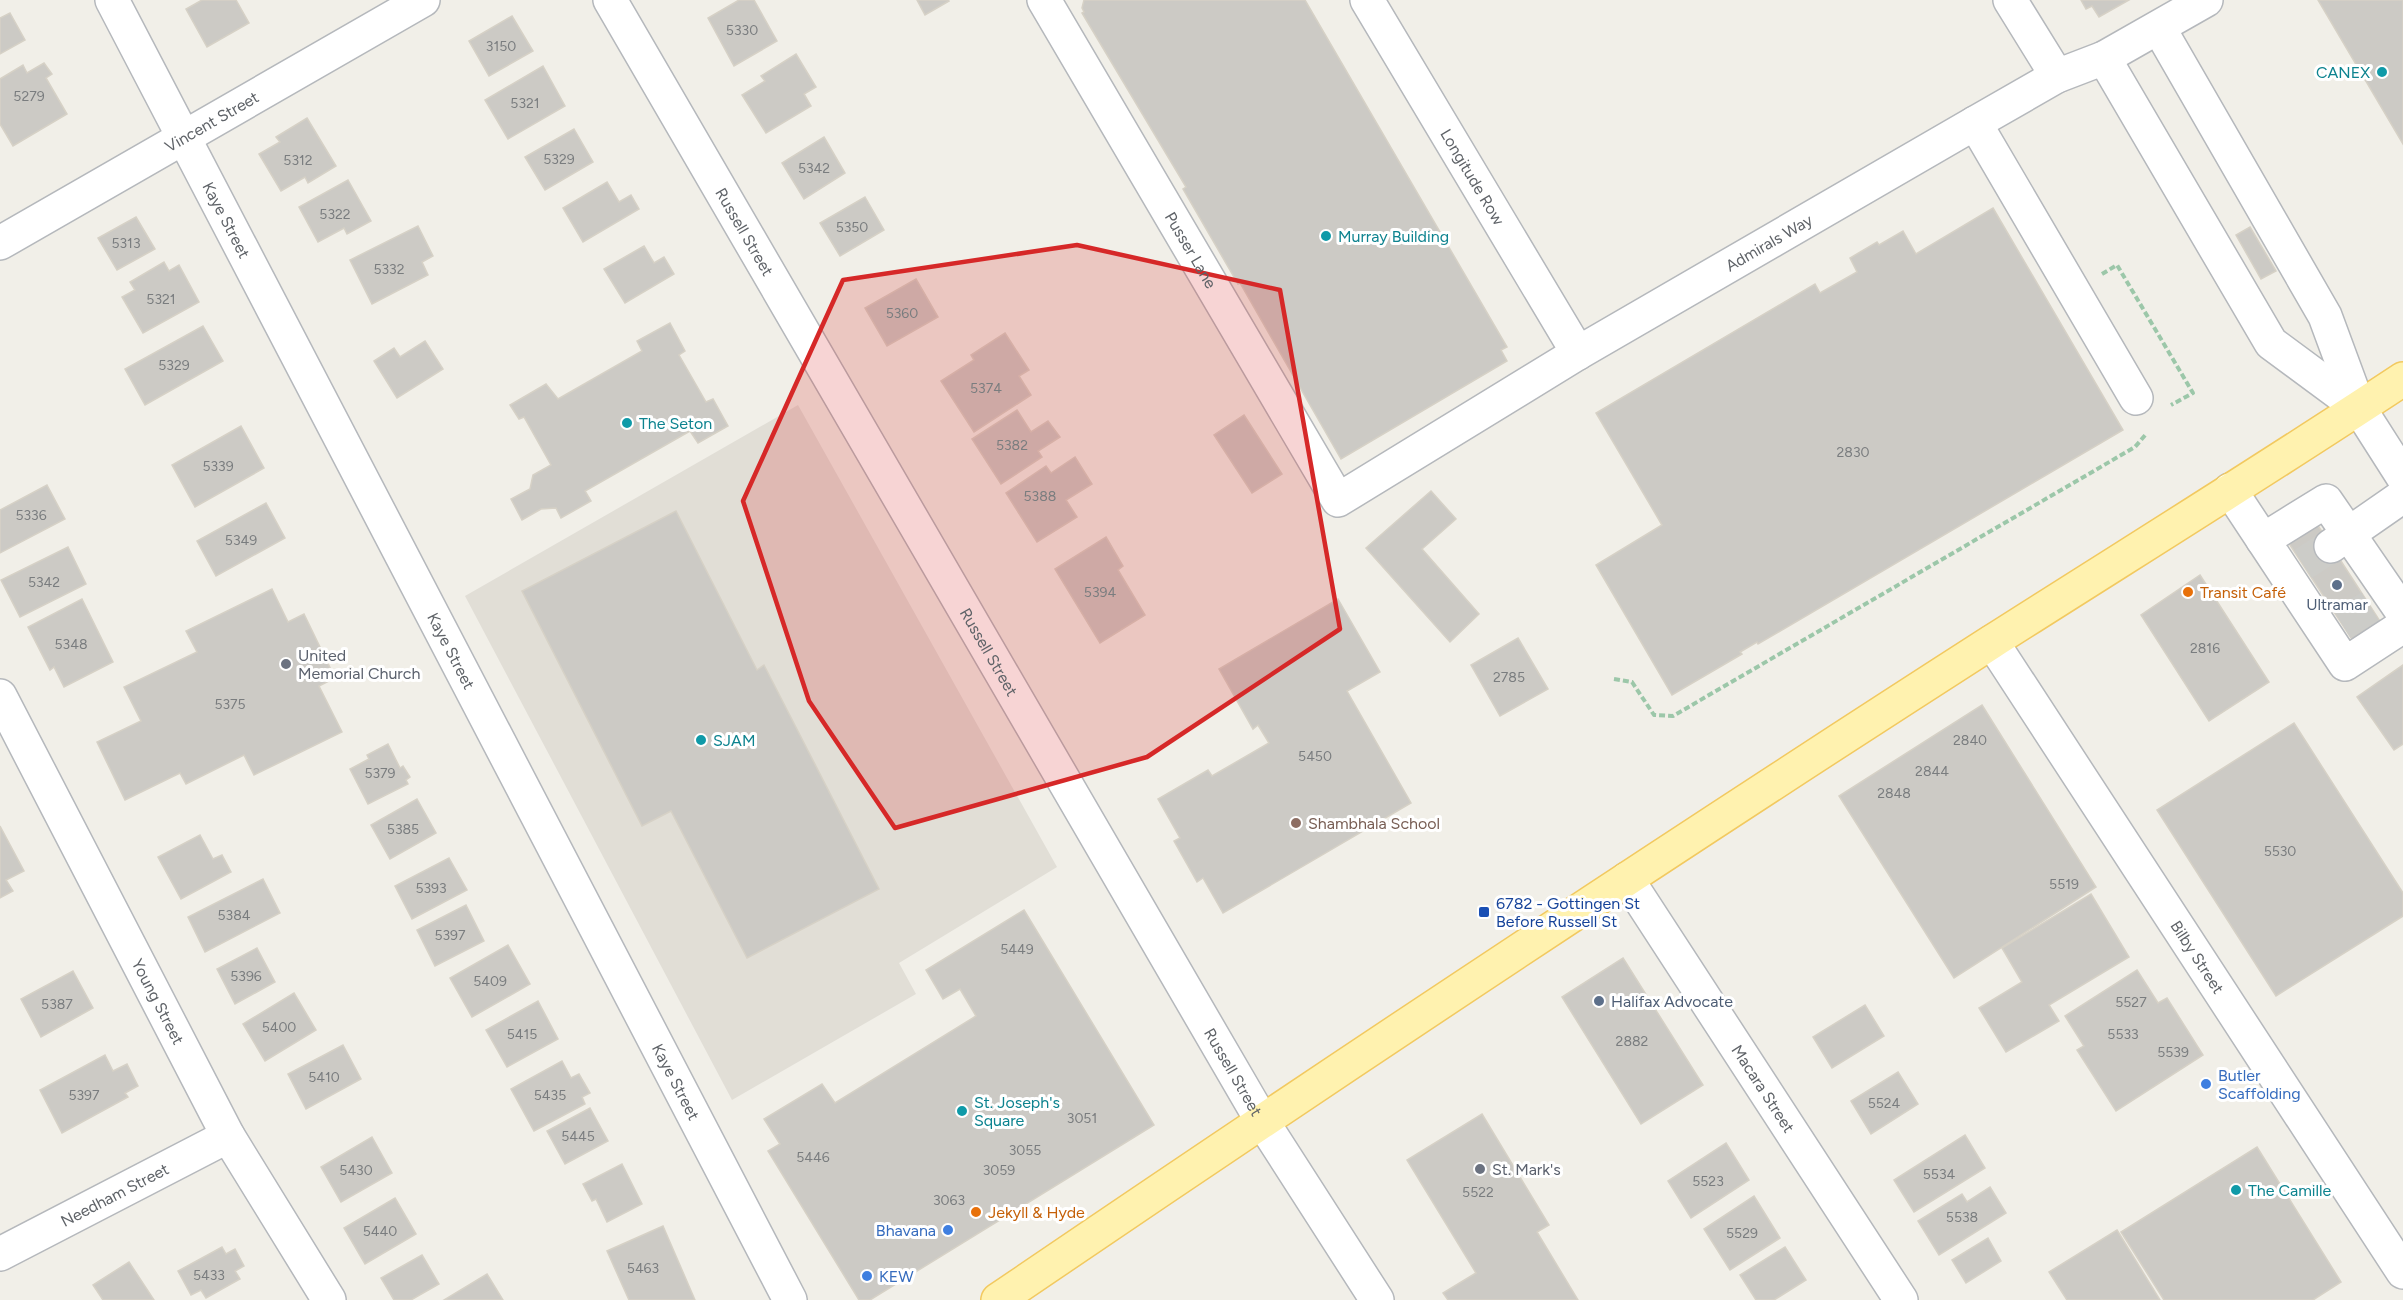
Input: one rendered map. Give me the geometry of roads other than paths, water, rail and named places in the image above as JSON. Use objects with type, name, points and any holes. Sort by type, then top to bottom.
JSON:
[{"type":"main road","points":[[998,1300],[1262,1121],[1628,879],[1992,642],[2403,379]]},
{"type":"street","name":"Kaye Street","points":[[112,0],[790,1300]]},
{"type":"street","name":"Vincent Street","points":[[0,243],[423,0]]},
{"type":"street","name":"Russell Street","points":[[610,0],[1262,1121],[1377,1300]]},
{"type":"street","name":"Pusser Lane","points":[[1044,0],[1338,500]]},
{"type":"street","name":"Longitude Row","points":[[1367,0],[1578,353]]},
{"type":"street","points":[[2010,0],[2057,76]]},
{"type":"street","name":"Admirals Way","points":[[1338,500],[1578,353],[1975,123],[2057,76],[2104,58],[2206,0]]},
{"type":"street","points":[[2159,27],[2325,316],[2359,408],[2403,477]]},
{"type":"street","points":[[2104,58],[2271,343],[2359,408]]},
{"type":"street","points":[[1975,123],[2136,398]]},
{"type":"street","points":[[2230,490],[2263,540],[2294,569],[2333,629],[2345,664],[2403,626]]},
{"type":"street","points":[[2340,540],[2403,496]]},
{"type":"street","points":[[2263,540],[2326,501],[2340,540],[2392,600]]},
{"type":"street","name":"Bilby Street","points":[[1992,642],[2403,1272]]},
{"type":"street","name":"Young Street","points":[[0,696],[11,744],[228,1136],[329,1300]]},
{"type":"street","name":"Macara Street","points":[[1628,879],[1901,1300]]},
{"type":"street","name":"Needham Street","points":[[0,1254],[228,1136]]},
{"type":"tunnel","points":[[2303,564],[2331,546]]},
{"type":"tunnel","points":[[2342,624],[2371,606]]},
{"type":"place","name":"CANEX","points":[[2382,72]]},
{"type":"place","name":"Murray Building","points":[[1326,236]]},
{"type":"place","name":"The Seton","points":[[627,423]]},
{"type":"place","name":"Ultramar","points":[[2337,585]]},
{"type":"place","name":"Transit Café","points":[[2188,592]]},
{"type":"place","name":"United Memorial Church","points":[[286,664]]},
{"type":"place","name":"SJAM","points":[[701,740]]},
{"type":"place","name":"Shambhala School","points":[[1296,823]]},
{"type":"place","name":"6782 - Gottingen St Before Russell St","points":[[1484,912]]},
{"type":"place","name":"Halifax Advocate","points":[[1599,1001]]},
{"type":"place","name":"Butler Scaffolding","points":[[2206,1084]]},
{"type":"place","name":"St. Joseph's Square","points":[[962,1111]]},
{"type":"place","name":"St. Mark's","points":[[1480,1169]]},
{"type":"place","name":"The Camille","points":[[2236,1190]]},
{"type":"place","name":"Jekyll & Hyde","points":[[976,1212]]},
{"type":"place","name":"Bhavana","points":[[948,1230]]},
{"type":"place","name":"KEW","points":[[867,1276]]}]
